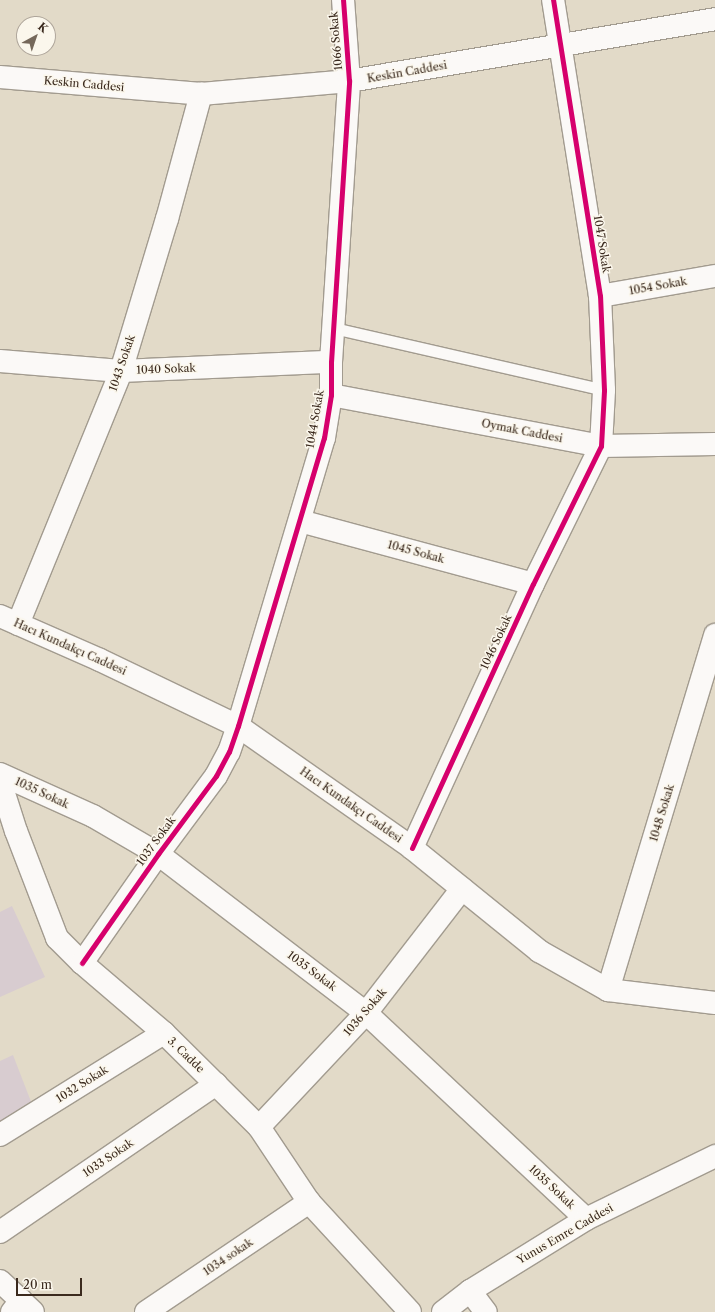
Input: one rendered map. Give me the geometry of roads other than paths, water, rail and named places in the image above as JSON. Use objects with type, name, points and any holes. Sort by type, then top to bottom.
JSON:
[{"type":"street","name":"1066 Sokak","points":[[343,0],[349,81]]},
{"type":"street","name":"1047 Sokak","points":[[553,0],[600,296],[604,390],[601,446]]},
{"type":"street","name":"Keskin Caddesi","points":[[0,77],[201,94],[349,81],[715,19]]},
{"type":"street","name":"1044 Sokak","points":[[238,726],[324,438],[331,395],[331,362],[349,81]]},
{"type":"street","name":"1043 Sokak","points":[[9,620],[121,371],[167,219],[201,94]]},
{"type":"street","name":"1054 Sokak","points":[[600,296],[715,276]]},
{"type":"street","name":"1040 Sokak","points":[[0,361],[121,371],[331,362]]},
{"type":"street","name":"Oymak Caddesi","points":[[331,395],[601,446],[715,444]]},
{"type":"street","name":"1046 Sokak","points":[[412,848],[533,584],[601,446]]},
{"type":"street","name":"1045 Sokak","points":[[300,521],[533,584]]},
{"type":"street","name":"Hacı Kundakçı Caddesi","points":[[9,620],[100,660],[238,726],[412,848],[539,951],[608,990],[715,1003]]},
{"type":"street","name":"1048 Sokak","points":[[608,990],[715,635]]},
{"type":"street","name":"1037 Sokak","points":[[82,963],[158,854],[216,776],[229,752],[238,726]]},
{"type":"street","name":"1035 Sokak","points":[[0,774],[93,816],[158,854],[366,1012],[586,1219]]},
{"type":"street","name":"3. Cadde","points":[[0,781],[8,833],[57,938],[82,963],[164,1033],[258,1127],[309,1202],[410,1312]]},
{"type":"street","name":"1036 Sokak","points":[[258,1127],[366,1012],[462,889]]},
{"type":"street","name":"1032 Sokak","points":[[0,1135],[164,1033]]},
{"type":"street","name":"1033 Sokak","points":[[0,1232],[216,1084]]},
{"type":"street","name":"Yunus Emre Caddesi","points":[[443,1312],[470,1291],[586,1219],[715,1156]]},
{"type":"street","name":"1034 sokak","points":[[146,1312],[309,1202]]},
{"type":"street","points":[[0,1281],[22,1308]]},
{"type":"street","points":[[470,1291],[486,1312]]},
{"type":"lane","points":[[334,328],[604,390]]}]
